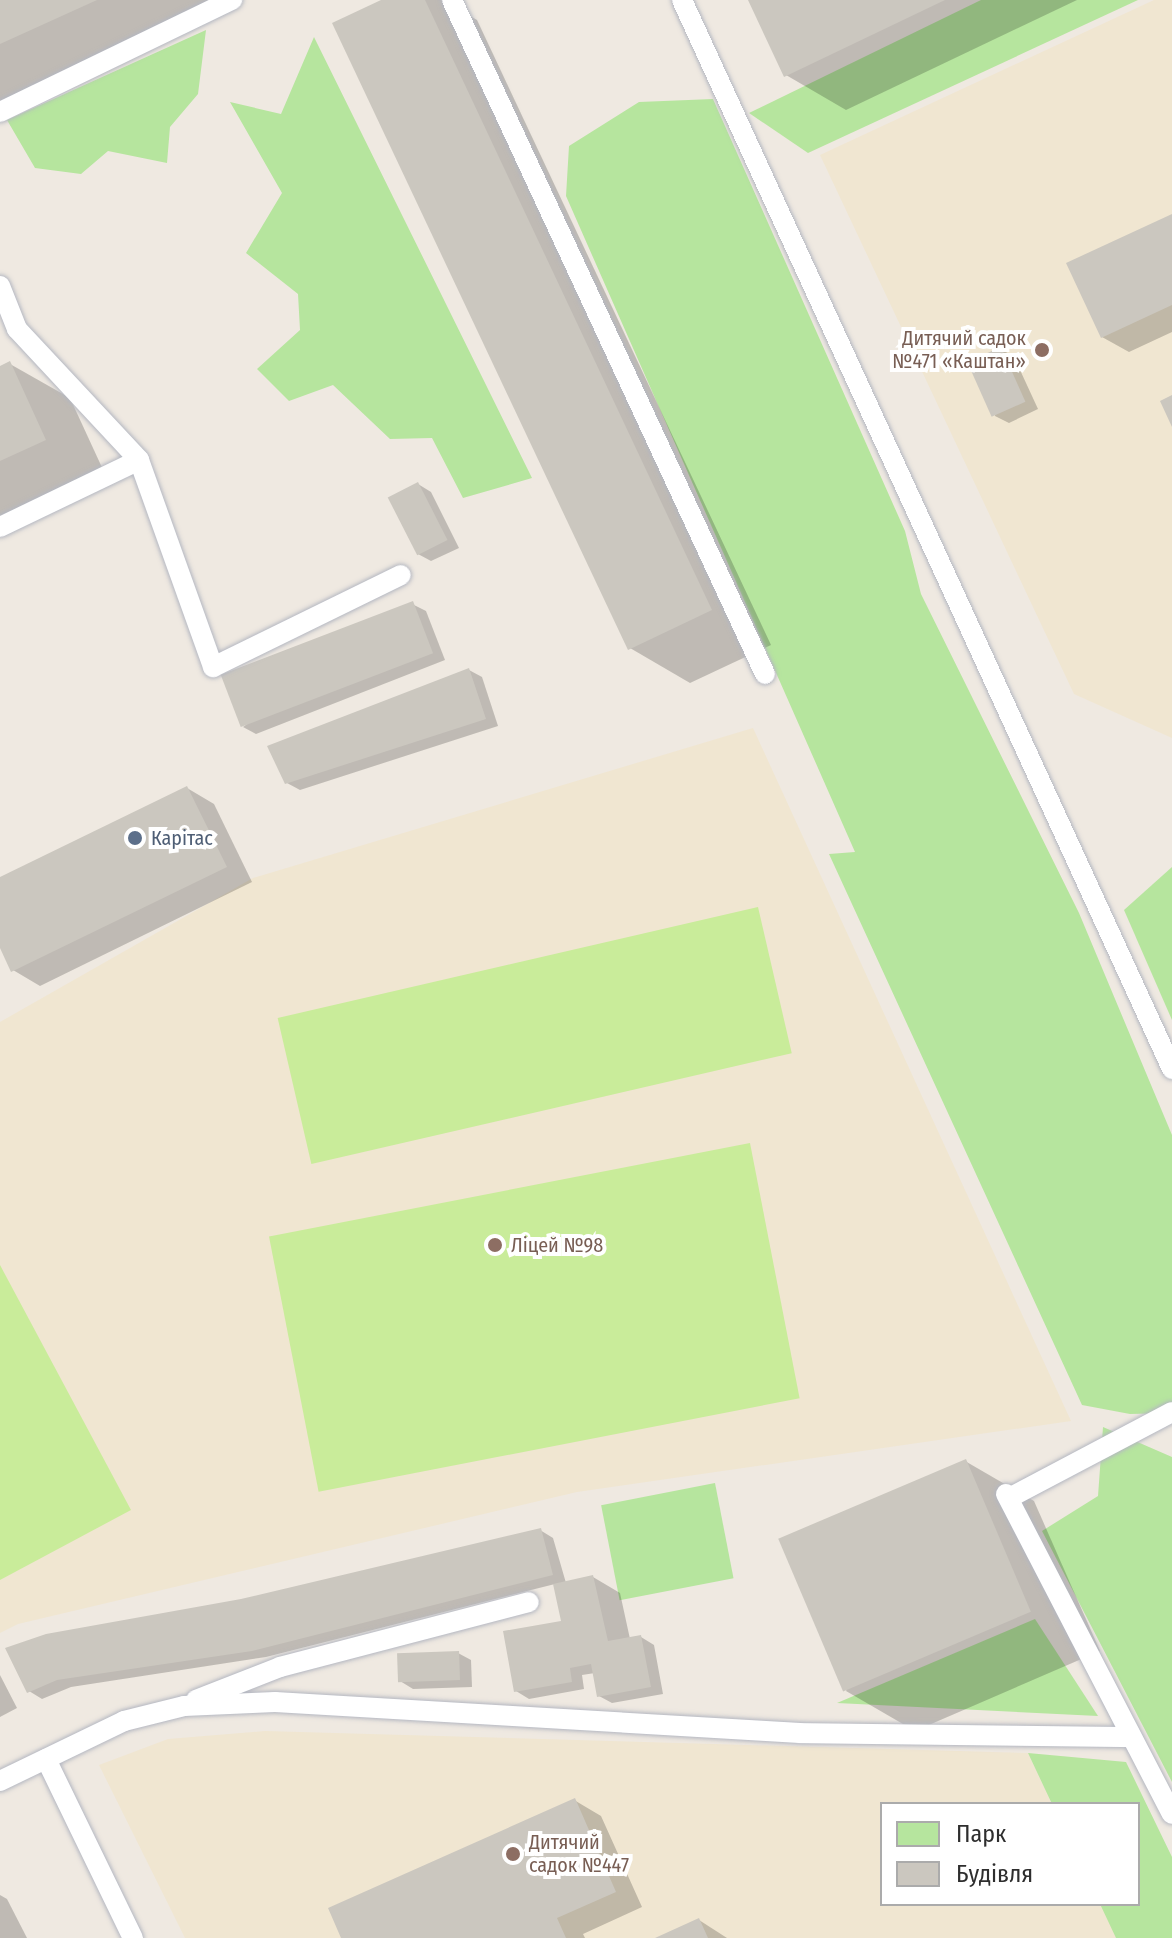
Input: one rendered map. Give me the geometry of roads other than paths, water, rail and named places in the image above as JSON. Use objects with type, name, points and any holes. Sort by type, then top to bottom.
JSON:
[{"type":"lane","points":[[0,112],[232,0]]},
{"type":"lane","points":[[452,0],[765,674]]},
{"type":"lane","points":[[682,0],[1172,1069]]},
{"type":"lane","points":[[0,286],[9,333],[139,460],[213,667],[401,575]]},
{"type":"lane","points":[[0,527],[139,460]]},
{"type":"lane","points":[[1172,1412],[1007,1496],[1172,1814]]},
{"type":"lane","points":[[0,1781],[124,1721],[175,1708],[280,1667],[529,1602]]},
{"type":"lane","points":[[175,1708],[275,1702],[800,1733],[1131,1737]]},
{"type":"lane","points":[[46,1759],[133,1938]]},
{"type":"place","name":"Дитячий садок №471 «Каштан»","points":[[1042,350]]},
{"type":"place","name":"Карітас","points":[[135,838]]},
{"type":"place","name":"Ліцей №98","points":[[495,1245]]},
{"type":"place","name":"Дитячий садок №447","points":[[513,1854]]}]
